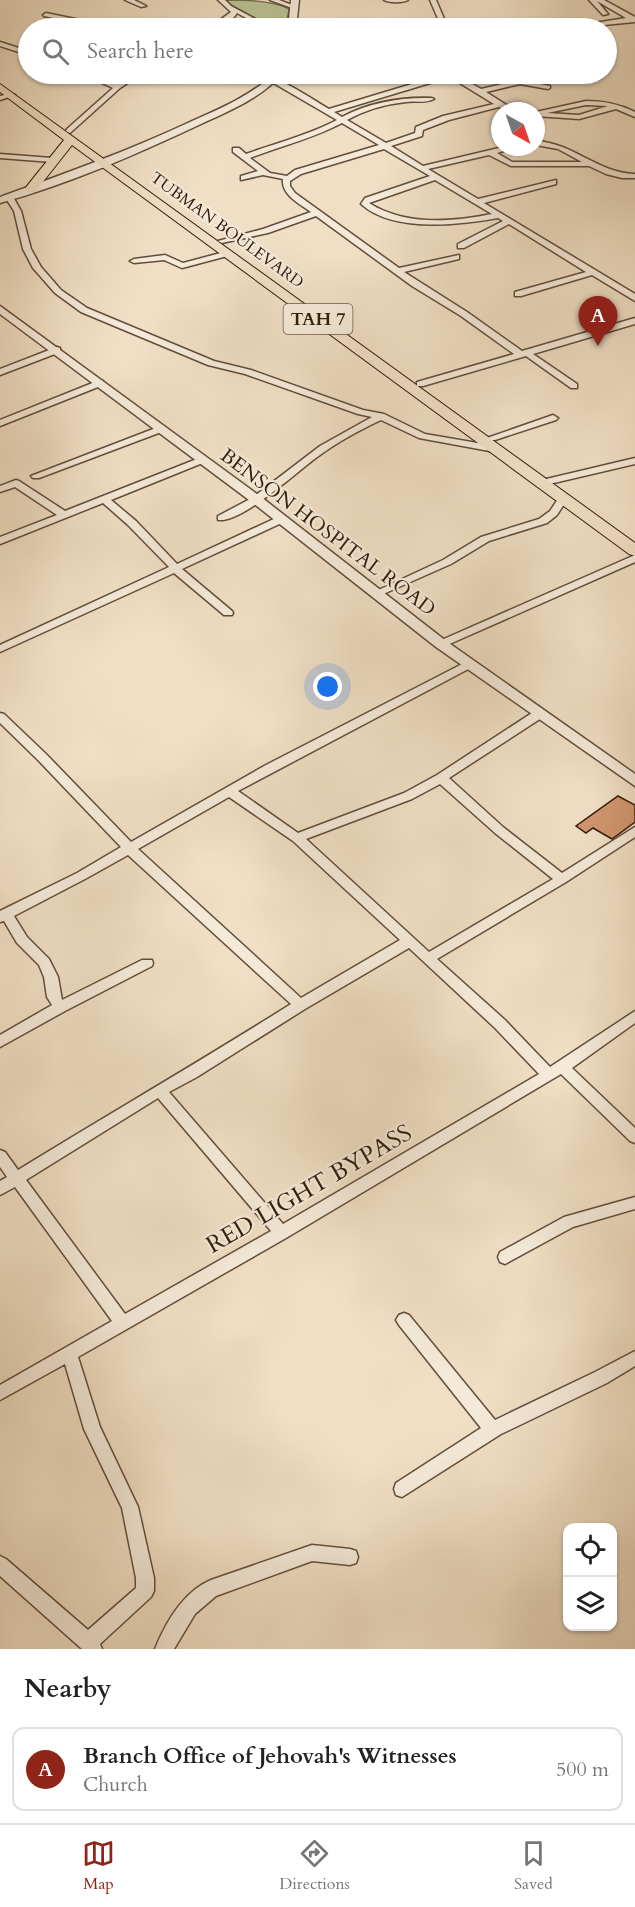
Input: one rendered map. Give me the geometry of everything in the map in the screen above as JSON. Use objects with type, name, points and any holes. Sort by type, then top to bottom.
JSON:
[{"type":"highway","name":"TUBMAN BOULEVARD","points":[[0,80],[70,135]]},
{"type":"highway","name":"TUBMAN BOULEVARD","points":[[4,93],[110,162],[546,482],[635,541]]},
{"type":"highway","points":[[31,189],[70,135]]},
{"type":"highway","name":"TUBMAN BOULEVARD","points":[[225,247],[420,384],[494,443]]},
{"type":"highway","name":"TUBMAN BOULEVARD","points":[[546,482],[562,498],[635,551]]},
{"type":"street","points":[[128,0],[143,6]]},
{"type":"street","points":[[221,0],[250,18]]},
{"type":"street","points":[[273,0],[294,4]]},
{"type":"street","points":[[387,0],[405,0]]},
{"type":"street","points":[[433,0],[441,18]]},
{"type":"street","points":[[592,0],[604,14]]},
{"type":"street","points":[[599,0],[634,20]]},
{"type":"street","points":[[229,18],[234,12],[231,8]]},
{"type":"street","points":[[46,15],[61,18]]},
{"type":"street","points":[[617,22],[634,20]]},
{"type":"street","points":[[0,44],[18,50]]},
{"type":"street","points":[[110,84],[118,87]]},
{"type":"street","points":[[70,135],[123,84]]},
{"type":"street","points":[[264,84],[233,105],[110,162],[4,199],[21,216],[27,249],[38,271],[66,299],[84,310],[211,363],[248,372],[361,412],[381,416],[438,440],[494,443],[553,418]]},
{"type":"street","points":[[286,84],[635,298]]},
{"type":"street","points":[[328,111],[417,84]]},
{"type":"street","points":[[470,84],[498,102]]},
{"type":"street","points":[[482,92],[512,84]]},
{"type":"street","points":[[531,84],[548,87]]},
{"type":"street","points":[[245,157],[293,138],[313,135],[371,106],[408,99],[420,101],[430,99]]},
{"type":"street","points":[[545,112],[584,102],[616,106],[635,115]]},
{"type":"street","points":[[545,115],[579,117],[616,106]]},
{"type":"street","points":[[491,107],[431,123],[419,129],[419,134],[412,138],[298,172],[285,181],[287,189],[398,271],[574,387]]},
{"type":"street","points":[[545,143],[551,143],[615,175],[635,176]]},
{"type":"street","points":[[236,150],[264,172],[288,178]]},
{"type":"street","points":[[422,168],[490,152],[511,164],[591,164]]},
{"type":"street","points":[[0,156],[52,160]]},
{"type":"street","points":[[244,178],[264,172]]},
{"type":"street","points":[[436,177],[368,200],[365,204],[383,215],[411,221],[459,222],[500,215]]},
{"type":"street","points":[[477,202],[553,182]]},
{"type":"street","points":[[134,261],[165,257],[182,266],[256,234],[317,213]]},
{"type":"street","points":[[461,246],[509,221]]},
{"type":"street","points":[[398,271],[456,257]]},
{"type":"street","points":[[518,294],[594,272]]},
{"type":"street","name":"BENSON HOSPITAL ROAD","points":[[0,309],[257,500],[441,644],[635,782]]},
{"type":"street","points":[[420,384],[635,321]]},
{"type":"street","points":[[0,372],[57,350]]},
{"type":"street","points":[[0,423],[100,383]]},
{"type":"street","points":[[222,518],[243,510],[306,460],[339,438],[381,416]]},
{"type":"street","points":[[36,476],[161,429]]},
{"type":"street","points":[[0,541],[202,460]]},
{"type":"street","points":[[546,482],[635,461]]},
{"type":"street","points":[[0,489],[16,483],[33,496],[53,505],[64,515]]},
{"type":"street","points":[[377,593],[447,562],[485,539],[543,521],[554,513],[562,498]]},
{"type":"street","points":[[104,499],[132,523],[175,567],[228,613]]},
{"type":"street","points":[[0,649],[282,519]]},
{"type":"street","points":[[441,644],[635,558]]},
{"type":"street","points":[[60,1007],[54,997],[51,977],[44,962],[22,940],[3,915],[130,849],[228,791],[470,664]]},
{"type":"street","points":[[297,838],[380,809],[441,778],[539,714]]},
{"type":"street","points":[[0,717],[42,757],[130,849],[300,1005]]},
{"type":"street","points":[[441,778],[499,830],[562,879]]},
{"type":"street","points":[[228,791],[297,838],[500,1024],[635,1137]]},
{"type":"street","points":[[428,959],[562,879],[635,831]]},
{"type":"street","points":[[0,1189],[159,1090],[192,1073],[300,1005],[408,942]]},
{"type":"street","points":[[0,1042],[60,1007],[147,963]]},
{"type":"street","name":"RED LIGHT BYPASS","points":[[0,1393],[280,1233],[556,1071],[635,1016]]},
{"type":"street","points":[[159,1090],[280,1233]]},
{"type":"street","points":[[0,1156],[122,1323]]},
{"type":"street","points":[[505,1257],[569,1222],[635,1203]]},
{"type":"street","points":[[404,1320],[493,1430]]},
{"type":"street","points":[[0,1565],[90,1645],[145,1591],[145,1578],[130,1507],[92,1429],[69,1353]]},
{"type":"street","points":[[402,1489],[493,1430],[635,1358]]},
{"type":"street","points":[[164,1649],[185,1610],[198,1596],[211,1589],[312,1553],[350,1557]]},
{"type":"green space","points":[[222,0],[266,2],[289,9],[288,18],[255,18]]},
{"type":"building","points":[[618,796],[635,805],[635,822],[612,839],[593,828],[586,833],[576,826]]},
{"type":"place","name":"Branch Office of Jehovah's Witnesses","points":[[598,346]]}]
